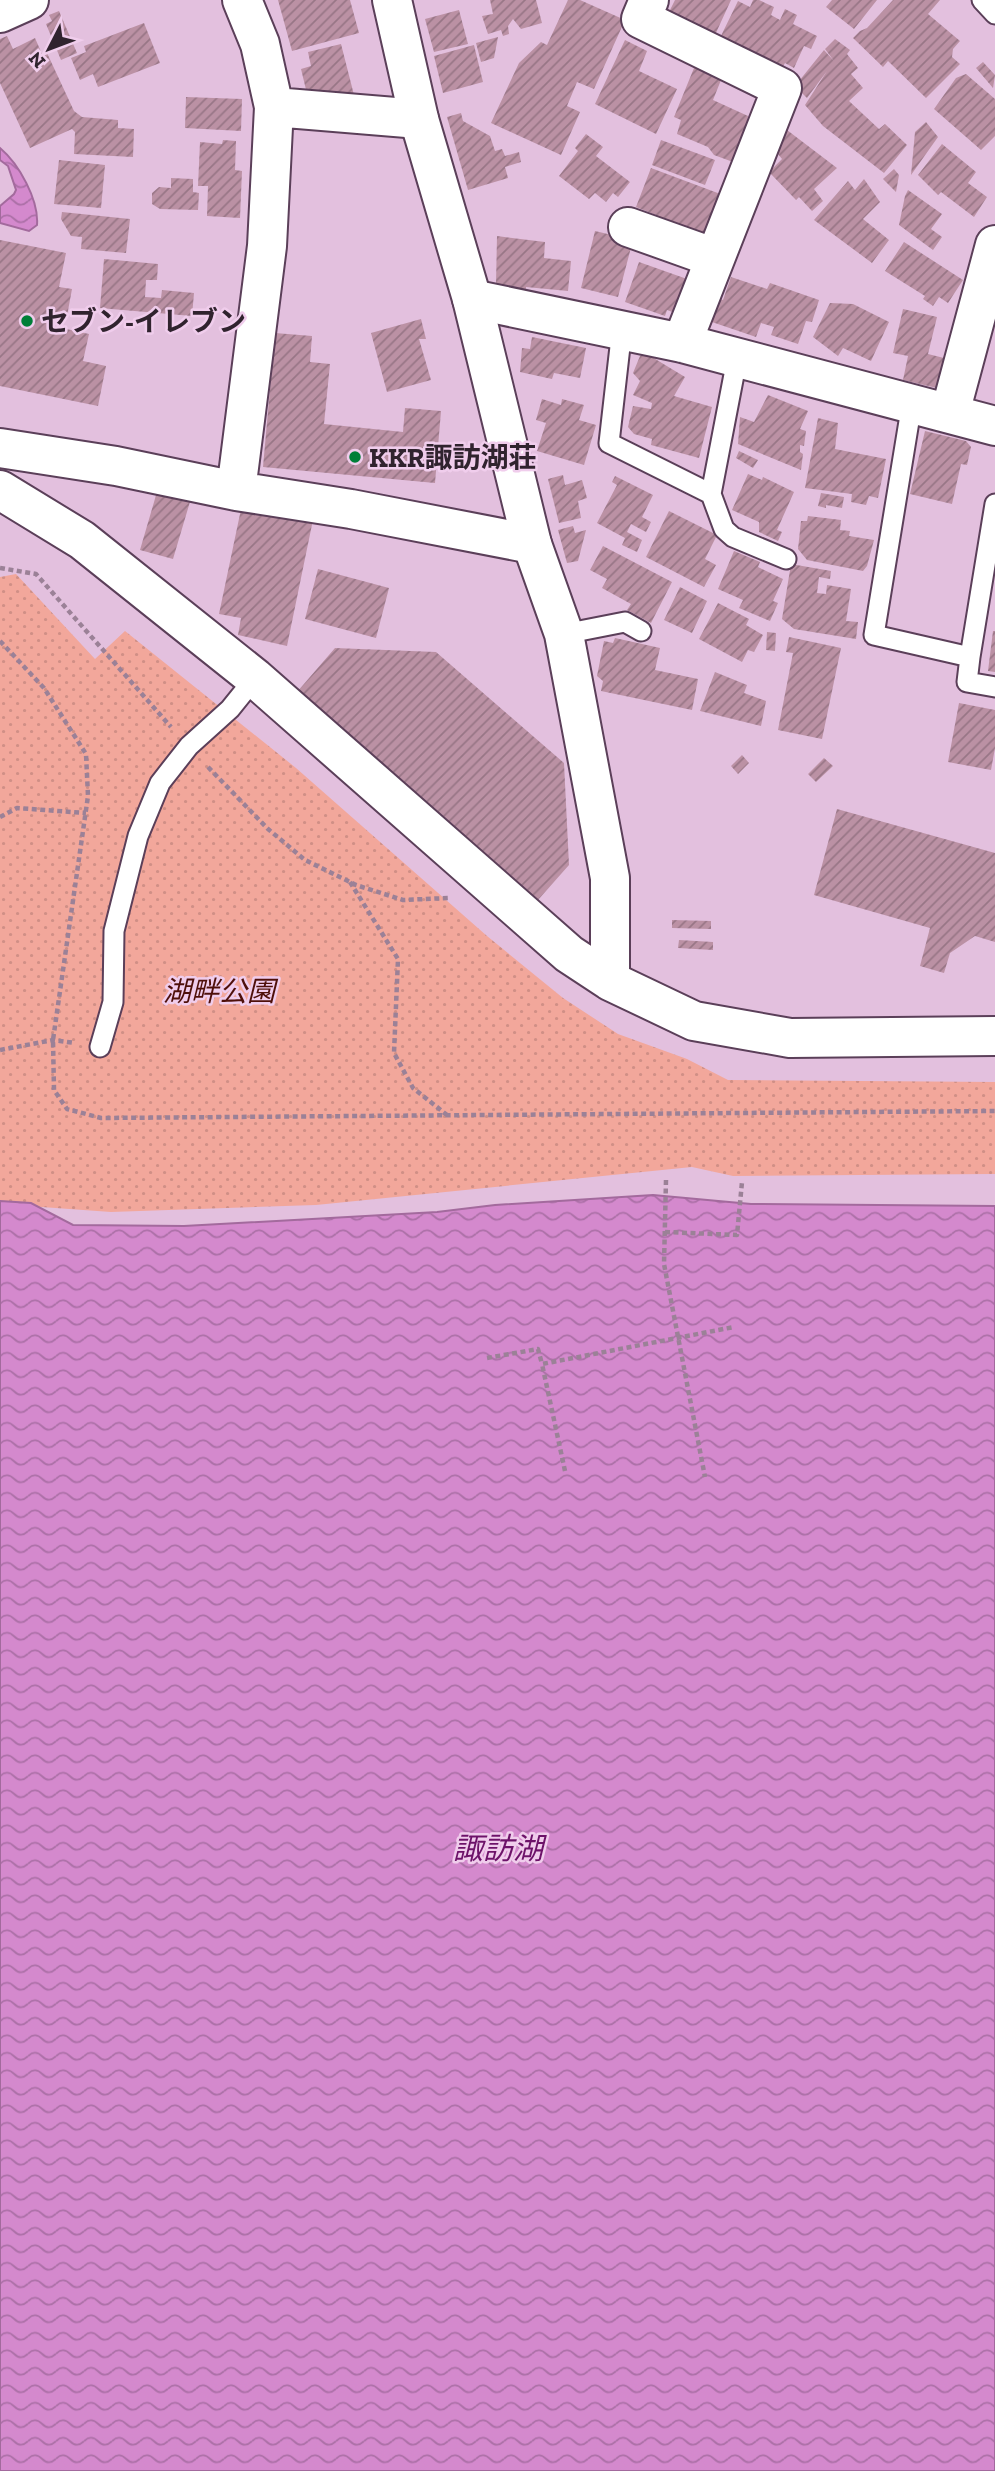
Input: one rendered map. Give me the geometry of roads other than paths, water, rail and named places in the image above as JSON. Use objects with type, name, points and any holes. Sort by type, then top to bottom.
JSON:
[{"type":"street","points":[[0,13],[29,0]]},
{"type":"street","points":[[236,491],[267,246],[274,107],[261,44],[242,0]]},
{"type":"street","points":[[392,0],[419,119],[472,299],[532,544],[564,634],[610,878],[610,981]]},
{"type":"street","points":[[649,0],[641,19],[782,88],[682,343]]},
{"type":"street","points":[[274,107],[419,119]]},
{"type":"street","points":[[628,227],[715,258]]},
{"type":"street","points":[[950,413],[995,245]]},
{"type":"street","points":[[472,299],[682,343],[995,426]]},
{"type":"street","points":[[0,448],[116,466],[236,491],[351,509],[532,544]]},
{"type":"street","points":[[0,490],[82,540],[255,678],[569,954],[610,981],[694,1021],[790,1038],[995,1036]]},
{"type":"lane","points":[[982,0],[995,14]]},
{"type":"lane","points":[[622,329],[609,443],[711,494]]},
{"type":"lane","points":[[737,359],[711,494],[724,529],[733,537],[786,559]]},
{"type":"lane","points":[[912,403],[874,635],[970,657]]},
{"type":"lane","points":[[995,504],[967,682],[995,687]]},
{"type":"lane","points":[[564,634],[625,622],[641,631]]},
{"type":"lane","points":[[100,1047],[113,1002],[114,932],[138,836],[160,782],[189,746],[230,709],[255,678]]},
{"type":"water","points":[[0,148],[21,173],[35,205],[37,225],[29,231],[0,223],[0,206],[16,190],[8,166],[0,160]]},
{"type":"water","name":"諏訪湖","points":[[653,1195],[751,1204],[995,1206],[995,2471],[0,2471],[0,1201],[31,1203],[73,1225],[184,1226],[437,1212],[495,1205]]},
{"type":"place","name":"セブン-イレブン","points":[[27,321]]},
{"type":"place","name":"KKR諏訪湖荘","points":[[355,457]]},
{"type":"park label","name":"湖畔公園","points":[[219,991]]}]
